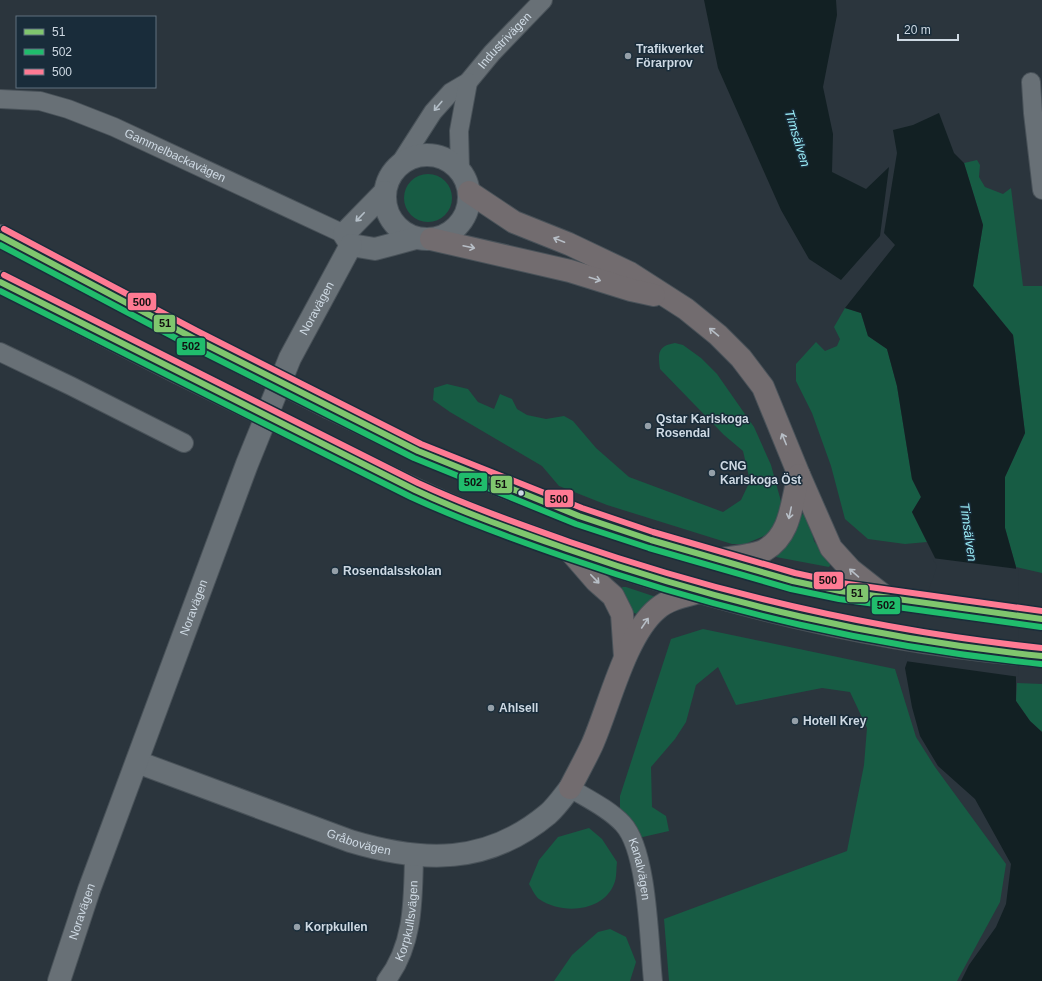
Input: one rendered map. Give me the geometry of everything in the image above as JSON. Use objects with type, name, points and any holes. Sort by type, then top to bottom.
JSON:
[{"type":"highway","points":[[469,192],[514,222],[569,244],[630,273],[686,309],[718,335],[741,358],[763,387],[831,548],[851,570],[885,597]]},
{"type":"highway","points":[[0,236],[193,338],[418,451],[521,494],[579,516],[718,560],[793,581],[885,597],[1037,619]]},
{"type":"highway","points":[[423,239],[570,271],[631,290],[667,298]]},
{"type":"highway","points":[[0,282],[177,372],[457,509],[569,550],[623,569],[699,592],[879,636],[1035,656]]},
{"type":"highway","points":[[718,560],[764,550],[782,535],[790,516],[799,475]]},
{"type":"highway","points":[[569,550],[596,581],[613,596],[622,614],[625,657]]},
{"type":"highway","points":[[570,788],[592,745],[625,657],[646,622],[658,608],[682,597],[699,592]]},
{"type":"street","name":"Industrivägen","points":[[399,165],[433,112],[450,92],[468,82],[492,53],[543,0]]},
{"type":"street","name":"Industrivägen","points":[[460,169],[459,130],[468,82]]},
{"type":"street","points":[[1031,82],[1042,190]]},
{"type":"street","name":"Gammelbackavägen","points":[[0,99],[40,101],[101,122],[348,239]]},
{"type":"street","points":[[348,239],[375,249],[446,235],[462,221],[468,207],[469,192],[460,169],[442,158],[420,155],[399,165],[389,177],[385,192],[386,206],[396,226],[423,239]]},
{"type":"street","name":"Noravägen","points":[[59,981],[89,890],[248,464],[290,358],[348,239],[385,192]]},
{"type":"street","points":[[0,352],[71,386],[184,444]]},
{"type":"street","name":"Gråbovägen","points":[[137,762],[350,842],[378,850],[414,856],[456,856],[495,847],[525,831],[549,813],[570,788]]},
{"type":"street","name":"Kanalvägen","points":[[570,788],[596,804],[623,824],[634,841],[641,863],[653,981]]},
{"type":"street","name":"Korpkullsvägen","points":[[386,981],[394,970],[404,949],[410,928],[414,856]]},
{"type":"green space","points":[[977,160],[980,165],[979,177],[985,187],[1003,194],[1011,188],[1023,286],[1042,286],[1042,573],[1016,567],[1005,528],[1005,477],[1025,433],[1013,335],[973,286],[983,225],[964,163]]},
{"type":"green space","points":[[423,174],[433,174],[445,181],[452,193],[452,203],[445,215],[433,222],[423,222],[415,218],[408,211],[404,203],[404,193],[408,185],[415,178]]},
{"type":"green space","points":[[845,308],[861,313],[868,336],[887,349],[897,386],[912,479],[921,497],[912,512],[927,542],[905,544],[868,539],[845,519],[831,466],[812,413],[796,381],[796,364],[816,342],[825,351],[837,346],[840,339],[834,327]]},
{"type":"green space","points":[[675,343],[683,345],[701,358],[717,374],[754,427],[771,465],[782,505],[771,533],[745,544],[732,544],[607,505],[559,486],[542,466],[450,412],[433,400],[434,388],[447,384],[468,389],[478,402],[494,409],[500,394],[512,399],[517,409],[527,415],[546,419],[564,416],[573,421],[596,448],[629,477],[723,512],[741,500],[750,481],[743,451],[724,435],[660,369],[660,352],[665,346]]},
{"type":"green space","points":[[805,510],[808,515],[814,541],[831,564],[829,567],[776,557]]},
{"type":"green space","points":[[622,587],[656,597],[640,615],[631,612]]},
{"type":"green space","points":[[703,629],[895,669],[916,737],[935,767],[1006,864],[1000,902],[957,981],[669,981],[664,919],[847,851],[864,765],[867,728],[850,692],[822,688],[736,705],[718,667],[696,685],[686,722],[675,739],[651,767],[652,807],[666,816],[669,831],[634,839],[620,821],[620,796],[671,639]]},
{"type":"green space","points":[[1017,683],[1042,684],[1042,732],[1030,721],[1016,701]]},
{"type":"green space","points":[[589,828],[602,839],[617,862],[615,882],[609,893],[592,905],[570,909],[548,904],[539,899],[529,884],[539,860],[558,837]]},
{"type":"green space","points":[[610,929],[626,937],[636,962],[630,981],[554,981],[572,955],[598,932]]},
{"type":"water","name":"Timsälven","points":[[704,0],[836,0],[837,15],[823,87],[833,134],[832,172],[866,189],[889,167],[880,236],[841,280],[809,259],[781,210],[718,68]]},
{"type":"water","name":"Timsälven","points":[[939,113],[954,153],[964,163],[983,225],[973,286],[1013,335],[1025,433],[1005,477],[1005,528],[1016,567],[1016,701],[1030,721],[1042,732],[1042,981],[961,981],[969,965],[996,927],[1006,904],[1011,864],[975,799],[938,766],[920,736],[912,707],[905,668],[939,566],[912,512],[921,497],[912,479],[897,386],[887,349],[868,336],[861,313],[845,308],[895,245],[884,233],[897,153],[893,130],[913,125]]},
{"type":"pier","points":[[932,558],[1018,569],[1019,677],[905,661],[937,566]]},
{"type":"transit line","name":"500","points":[[4,229],[197,331],[421,444],[582,508],[653,532],[795,573],[841,583],[1042,611]]},
{"type":"transit line","name":"51","points":[[0,236],[193,338],[418,451],[579,516],[651,540],[793,581],[840,591],[1042,619]]},
{"type":"transit line","name":"502","points":[[0,245],[189,345],[414,458],[576,524],[649,548],[791,589],[839,599],[1041,627]]},
{"type":"transit line","name":"500","points":[[4,275],[418,483],[475,507],[570,542],[686,579],[803,609],[921,632],[1042,648]]},
{"type":"transit line","name":"51","points":[[0,282],[415,490],[471,514],[567,549],[685,587],[802,617],[920,640],[1042,656]]},
{"type":"transit line","name":"502","points":[[0,291],[411,497],[468,521],[565,557],[683,595],[800,625],[919,648],[1041,664]]},
{"type":"place","name":"Trafikverket Förarprov","points":[[628,56]]},
{"type":"place","name":"Qstar Karlskoga Rosendal","points":[[648,426]]},
{"type":"place","name":"CNG Karlskoga Öst","points":[[712,473]]},
{"type":"place","name":"Rosendalsskolan","points":[[335,571]]},
{"type":"place","name":"Ahlsell","points":[[491,708]]},
{"type":"place","name":"Hotell Krey","points":[[795,721]]},
{"type":"place","name":"Korpkullen","points":[[297,927]]}]
